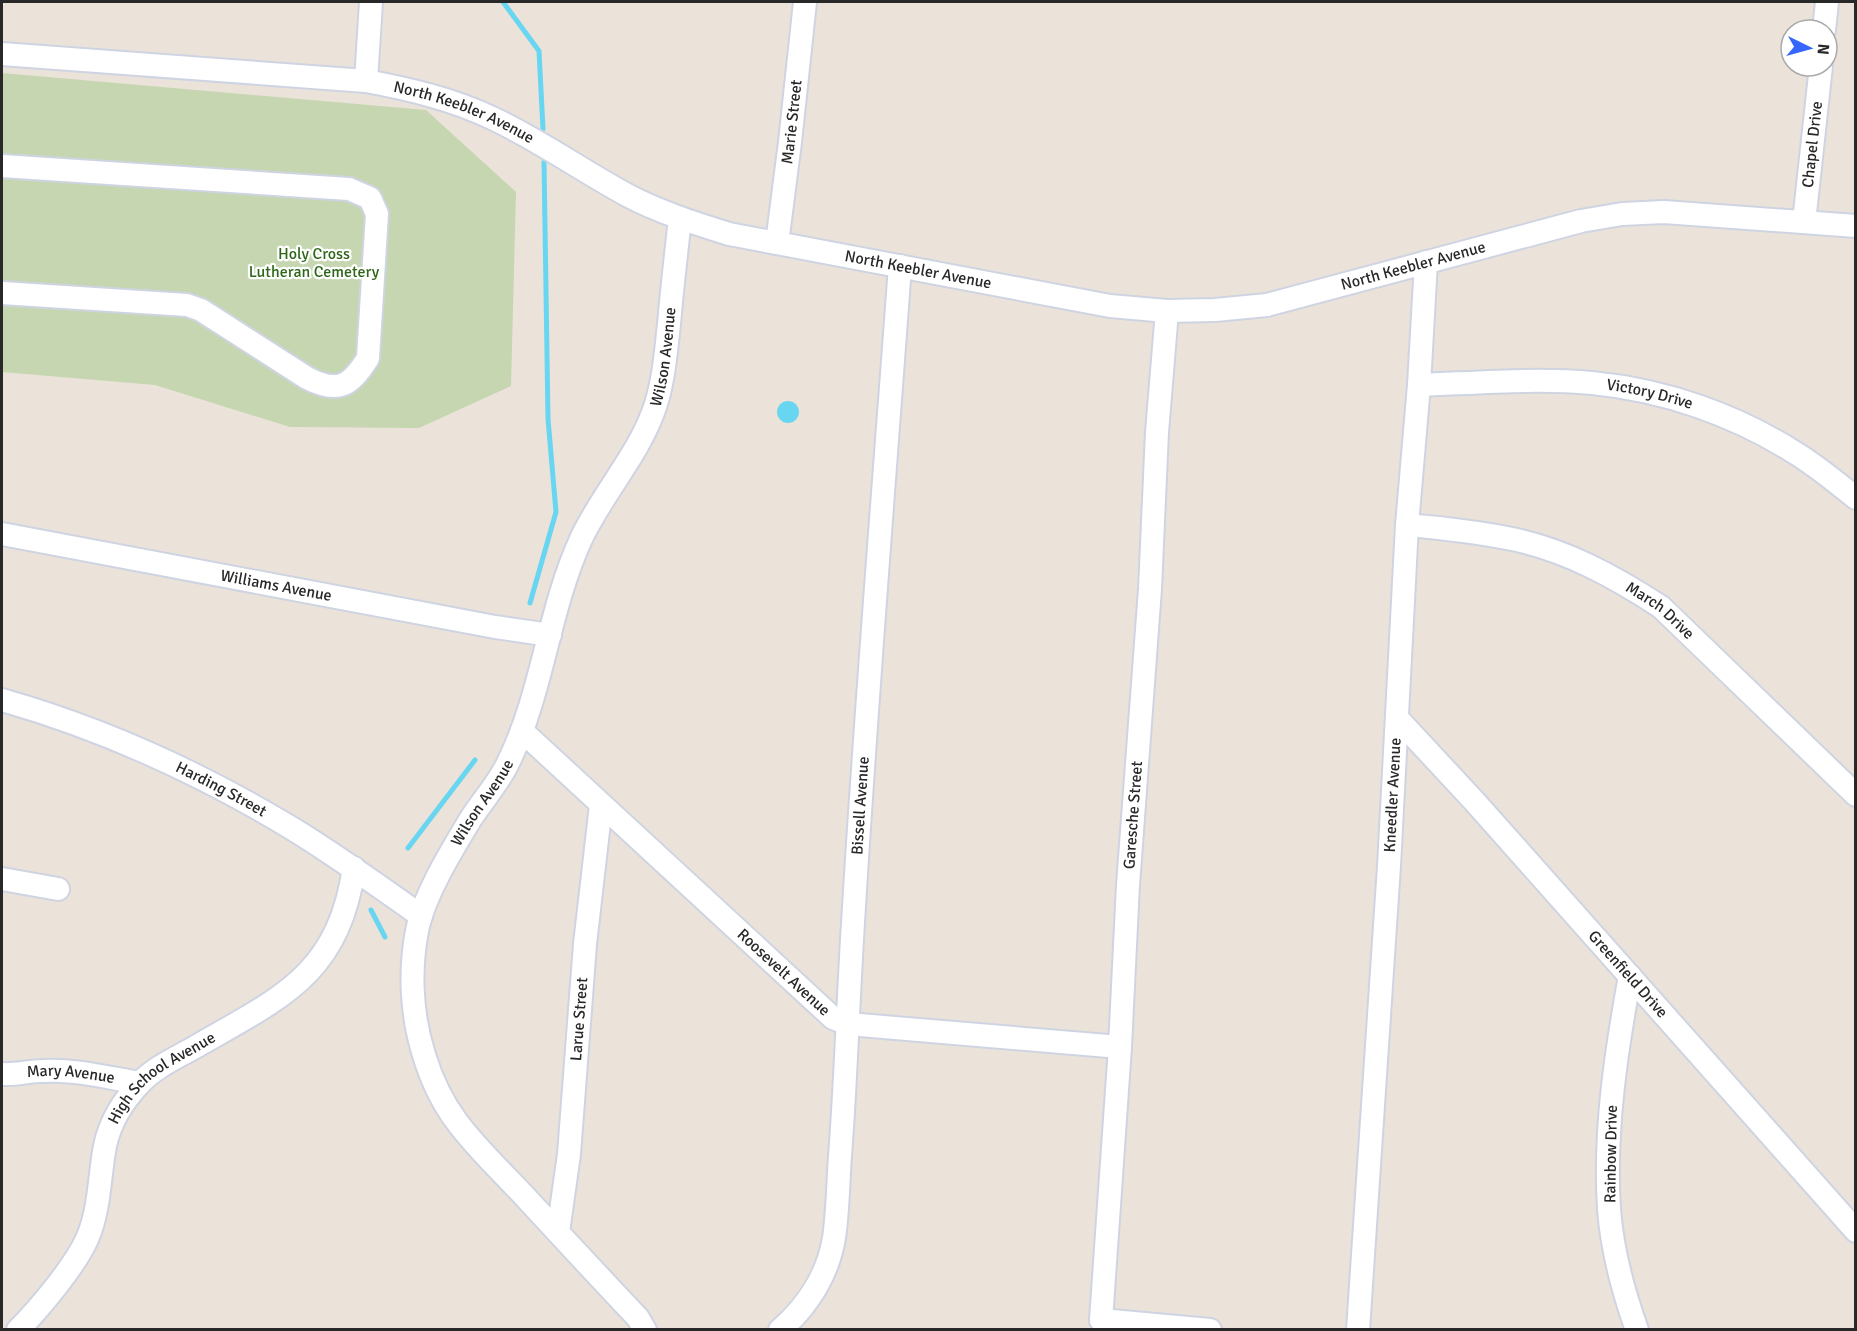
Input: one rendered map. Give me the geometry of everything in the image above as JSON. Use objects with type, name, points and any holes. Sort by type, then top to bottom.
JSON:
[{"type":"street","points":[[366,81],[371,2]]},
{"type":"street","name":"Marie Street","points":[[777,243],[805,2]]},
{"type":"street","points":[[1825,18],[1827,2]]},
{"type":"street","name":"North Keebler Avenue","points":[[2,54],[366,81],[410,89],[451,101],[491,117],[628,196],[680,219],[729,234],[1110,306],[1167,311],[1215,310],[1267,305],[1581,220],[1622,214],[1687,213],[1856,226]]},
{"type":"street","name":"Chapel Drive","points":[[1804,222],[1820,78]]},
{"type":"street","points":[[2,166],[349,189],[370,198],[377,214],[368,358],[356,376],[342,385],[321,386],[201,310],[187,305],[2,293]]},
{"type":"street","name":"Wilson Avenue","points":[[645,1329],[638,1318],[457,1123],[434,1080],[424,1054],[416,1020],[412,986],[413,958],[421,916],[450,854],[473,816],[499,781],[522,731],[567,575],[582,538],[599,506],[629,462],[645,432],[656,403],[663,373],[680,219]]},
{"type":"street","name":"Kneedler Avenue","points":[[1358,1329],[1407,525],[1419,384],[1426,262]]},
{"type":"street","name":"Bissell Avenue","points":[[780,1329],[808,1301],[820,1281],[829,1260],[834,1237],[853,924],[900,266]]},
{"type":"street","name":"Garesche Street","points":[[1097,1325],[1120,1047],[1128,885],[1150,589],[1157,432],[1167,311]]},
{"type":"street","name":"Victory Drive","points":[[1419,384],[1553,381],[1593,383],[1680,400],[1761,433],[1798,454],[1856,498]]},
{"type":"street","name":"March Drive","points":[[1407,525],[1469,531],[1514,539],[1586,564],[1626,584],[1661,607],[1856,795]]},
{"type":"street","name":"Williams Avenue","points":[[2,534],[495,627],[550,635]]},
{"type":"street","name":"Harding Street","points":[[2,700],[95,731],[152,755],[222,790],[354,868],[421,916]]},
{"type":"street","name":"Greenfield Drive","points":[[1397,718],[1475,802],[1856,1232]]},
{"type":"street","name":"Roosevelt Avenue","points":[[522,731],[834,1018],[848,1023],[1120,1047]]},
{"type":"street","name":"Larue Street","points":[[558,1232],[569,1154],[585,944],[601,805]]},
{"type":"street","name":"High School Avenue","points":[[18,1329],[61,1280],[86,1241],[98,1196],[106,1143],[125,1100],[149,1074],[280,998],[300,981],[318,962],[335,933],[350,893],[354,868]]},
{"type":"street","points":[[2,879],[58,889]]},
{"type":"street","name":"Rainbow Drive","points":[[1630,976],[1612,1095],[1608,1170],[1609,1210],[1616,1257],[1627,1302],[1637,1329]]},
{"type":"street","name":"Mary Avenue","points":[[2,1074],[64,1072],[140,1083]]},
{"type":"street","points":[[1097,1325],[1210,1329]]},
{"type":"green space","name":"Holy Cross Lutheran Cemetery","points":[[2,73],[426,110],[516,192],[511,386],[419,428],[290,427],[155,385],[2,372]]},
{"type":"water","points":[[788,401],[796,404],[799,412],[796,420],[788,423],[780,420],[777,412],[780,404]]},
{"type":"waterway","points":[[503,2],[539,51],[543,129]]},
{"type":"waterway","points":[[530,603],[556,512],[548,419],[544,162]]},
{"type":"waterway","points":[[408,848],[475,760]]},
{"type":"waterway","points":[[371,910],[385,937]]}]
